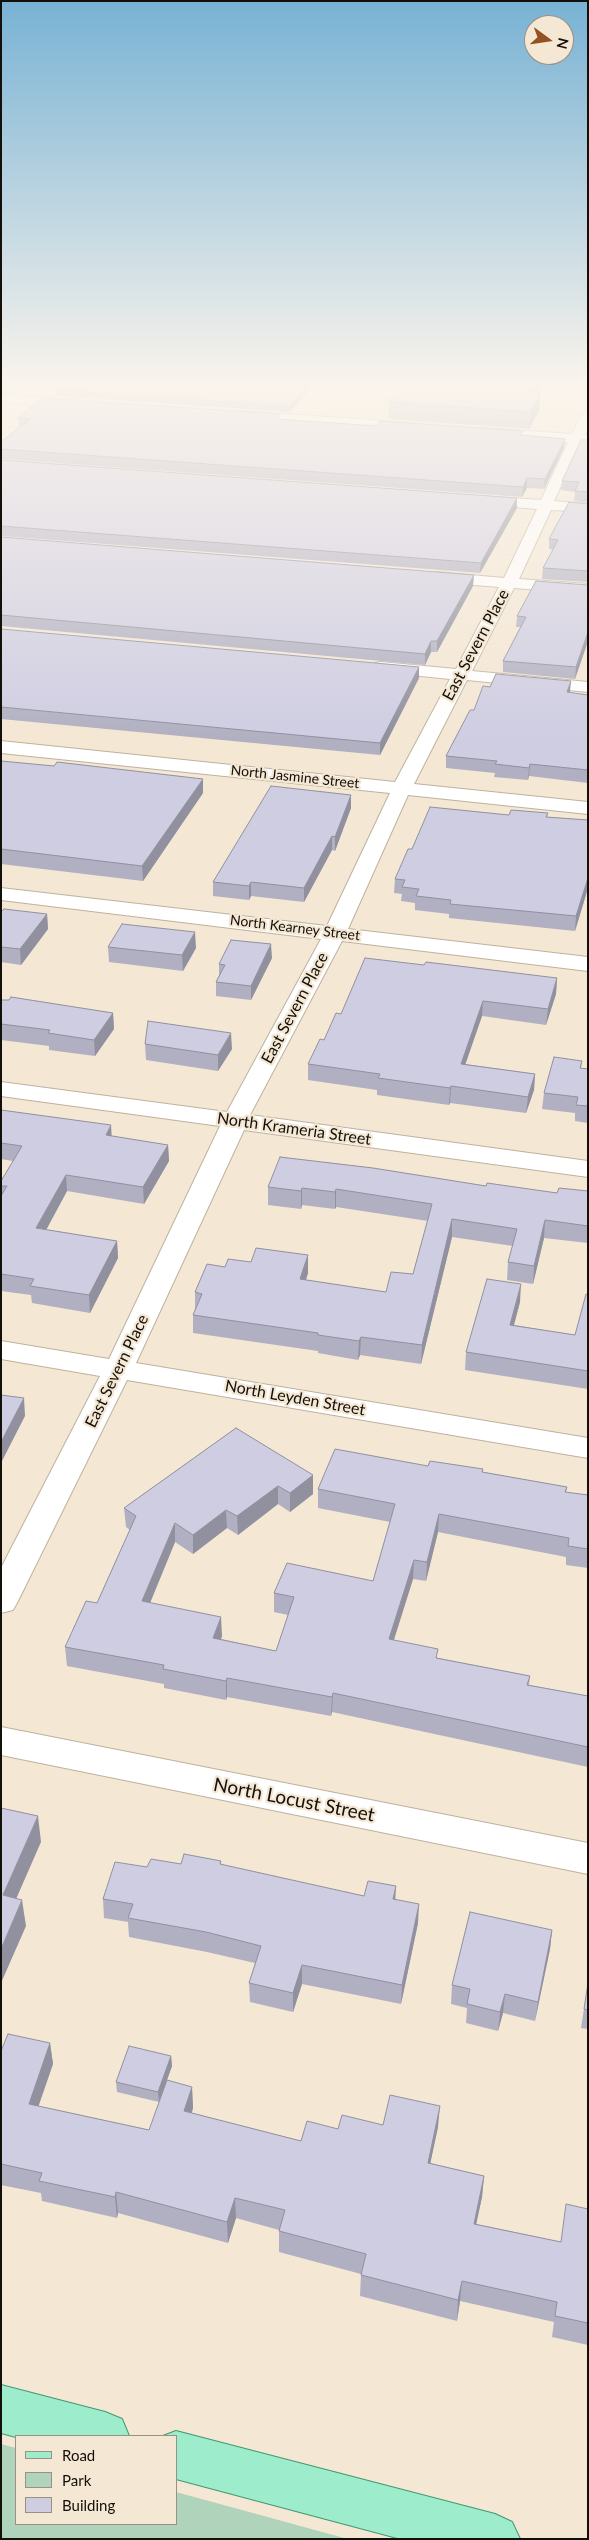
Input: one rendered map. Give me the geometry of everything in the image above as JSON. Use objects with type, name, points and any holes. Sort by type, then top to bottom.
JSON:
[{"type":"main road","points":[[1,2409],[102,2435]]},
{"type":"main road","points":[[178,2456],[495,2539]]},
{"type":"street","points":[[512,503],[588,508]]},
{"type":"street","name":"East Severn Place","points":[[1,1601],[119,1368],[235,1121],[335,933],[402,788],[509,582],[544,505]]},
{"type":"street","points":[[420,575],[588,589]]},
{"type":"street","points":[[362,666],[588,687]]},
{"type":"street","name":"North Jasmine Street","points":[[1,747],[588,808]]},
{"type":"street","name":"North Kearney Street","points":[[1,894],[588,964]]},
{"type":"street","name":"North Krameria Street","points":[[1,1089],[588,1169]]},
{"type":"street","name":"North Leyden Street","points":[[1,1350],[119,1368],[588,1448]]},
{"type":"street","name":"North Locust Street","points":[[1,1741],[588,1859]]},
{"type":"green space","points":[[1,2444],[15,2448],[15,2525],[178,2525],[178,2493],[348,2539],[1,2539]]},
{"type":"building","points":[[1,503],[514,503],[481,563],[1,526]]},
{"type":"building","points":[[569,503],[588,504],[588,571],[543,568],[558,540],[549,539]]},
{"type":"building","points":[[1,537],[474,575],[437,641],[431,641],[425,654],[1,615]]},
{"type":"building","points":[[536,581],[588,585],[588,632],[576,667],[503,661],[526,617],[517,616]]},
{"type":"building","points":[[1,629],[419,667],[380,743],[1,707]]},
{"type":"building","points":[[496,674],[571,681],[567,692],[588,695],[588,770],[530,764],[529,768],[495,764],[497,761],[446,756],[470,710],[474,710],[483,686],[490,687]]},
{"type":"building","points":[[1,761],[54,766],[57,762],[203,779],[142,866],[1,849]]},
{"type":"building","points":[[271,786],[351,795],[335,837],[332,836],[304,888],[251,882],[249,886],[213,882]]},
{"type":"building","points":[[430,807],[509,815],[511,810],[548,813],[546,817],[588,820],[588,878],[576,916],[450,904],[451,900],[416,896],[419,889],[402,887],[405,880],[395,879],[408,849],[412,849]]},
{"type":"building","points":[[4,909],[47,914],[20,949],[1,947],[1,912]]},
{"type":"building","points":[[122,924],[195,932],[182,955],[108,947]]},
{"type":"building","points":[[231,940],[271,944],[251,986],[216,982],[225,965],[219,964]]},
{"type":"building","points":[[365,958],[424,965],[426,962],[557,978],[548,1009],[483,1001],[461,1064],[535,1074],[528,1097],[378,1078],[380,1074],[308,1064],[320,1039],[324,1040],[336,1013],[341,1014]]},
{"type":"building","points":[[11,997],[113,1013],[94,1040],[48,1033],[50,1030],[1,1024],[1,1000],[9,1000]]},
{"type":"building","points":[[148,1021],[231,1033],[218,1055],[145,1044]]},
{"type":"building","points":[[554,1057],[582,1061],[580,1068],[588,1069],[588,1106],[576,1105],[578,1097],[544,1093]]},
{"type":"building","points":[[1,1110],[111,1125],[106,1135],[168,1145],[143,1187],[66,1175],[36,1228],[117,1241],[89,1295],[30,1286],[34,1279],[1,1274],[1,1196],[7,1186],[1,1186],[1,1181],[22,1146],[1,1143]]},
{"type":"building","points":[[280,1157],[373,1168],[486,1186],[487,1183],[557,1193],[559,1188],[588,1191],[588,1226],[545,1220],[534,1266],[508,1262],[517,1229],[452,1219],[422,1345],[361,1337],[359,1341],[318,1335],[318,1333],[193,1315],[202,1294],[195,1292],[207,1264],[225,1267],[228,1259],[251,1262],[256,1248],[308,1255],[300,1279],[386,1292],[391,1272],[413,1274],[432,1204],[336,1189],[335,1192],[302,1188],[301,1191],[268,1187]]},
{"type":"building","points":[[487,1279],[521,1284],[510,1325],[575,1335],[586,1294],[588,1295],[588,1371],[466,1352]]},
{"type":"building","points":[[1,1395],[24,1398],[1,1442]]},
{"type":"building","points":[[236,1428],[313,1475],[290,1493],[278,1486],[237,1516],[226,1510],[193,1535],[175,1523],[142,1601],[221,1617],[213,1638],[276,1651],[294,1597],[274,1593],[287,1563],[373,1581],[395,1504],[318,1489],[335,1449],[428,1466],[430,1461],[483,1469],[482,1472],[567,1487],[565,1492],[588,1495],[588,1549],[568,1546],[569,1538],[439,1514],[427,1562],[414,1560],[389,1639],[438,1649],[436,1658],[530,1676],[527,1685],[588,1696],[588,1747],[333,1693],[332,1697],[227,1678],[226,1681],[163,1669],[164,1665],[65,1647],[86,1601],[97,1603],[136,1516],[124,1508]]},
{"type":"building","points":[[1,1808],[38,1816],[3,1895],[22,1900],[1,1949]]},
{"type":"building","points":[[184,1854],[221,1861],[220,1864],[364,1896],[368,1881],[396,1886],[393,1899],[419,1904],[402,1985],[302,1965],[293,1993],[249,1983],[261,1946],[206,1932],[128,1918],[133,1904],[103,1899],[115,1862],[147,1867],[151,1859],[181,1864]]},
{"type":"building","points":[[470,1912],[552,1930],[538,2002],[505,1994],[500,2012],[467,2004],[470,1989],[452,1985]]},
{"type":"building","points":[[588,1983],[588,2010],[584,2009]]},
{"type":"building","points":[[8,2034],[50,2043],[29,2104],[149,2130],[167,2080],[192,2087],[184,2111],[301,2141],[307,2121],[338,2129],[342,2115],[383,2125],[390,2095],[440,2106],[428,2163],[484,2176],[474,2224],[561,2242],[566,2204],[588,2209],[588,2323],[555,2316],[557,2302],[462,2281],[458,2300],[361,2275],[366,2254],[279,2231],[285,2210],[235,2198],[227,2222],[116,2192],[115,2197],[39,2181],[42,2173],[1,2164],[1,2051]]},
{"type":"building","points":[[129,2046],[171,2056],[158,2092],[116,2082]]}]
